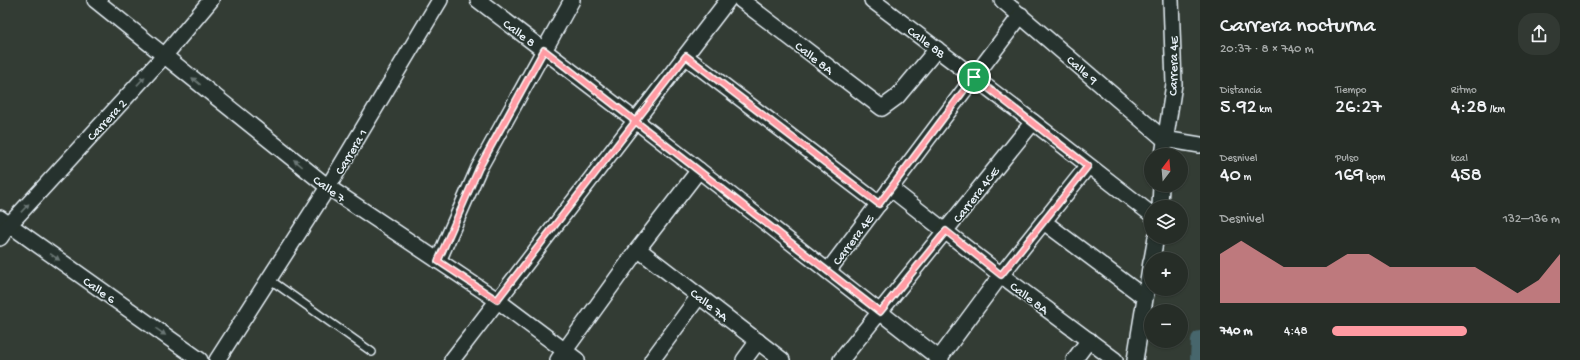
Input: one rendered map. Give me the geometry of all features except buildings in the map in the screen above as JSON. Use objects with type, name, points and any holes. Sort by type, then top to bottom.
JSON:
[{"type":"street","name":"Calle 7","points":[[95,0],[328,188],[497,300],[562,356],[577,360]]},
{"type":"street","name":"Carrera 2","points":[[0,238],[4,222],[164,55],[211,0]]},
{"type":"street","name":"Carrera 1","points":[[217,360],[328,188],[440,0]]},
{"type":"street","name":"Calle 8","points":[[478,0],[635,120],[939,360]]},
{"type":"street","points":[[438,261],[479,168],[572,0]]},
{"type":"street","points":[[452,360],[728,0]]},
{"type":"street","name":"Calle 8A","points":[[741,0],[882,108],[897,97],[937,48]]},
{"type":"street","name":"Calle 8B","points":[[872,0],[937,48],[1144,209]]},
{"type":"street","name":"Calle 9","points":[[1002,0],[1164,139]]},
{"type":"street","name":"Carrera 4E","points":[[1163,148],[1174,84],[1170,0]]},
{"type":"street","name":"Carrera 4E","points":[[828,271],[1021,15]]},
{"type":"street","points":[[686,56],[879,204]]},
{"type":"street","name":"Carrera 4CE","points":[[841,360],[1033,122]]},
{"type":"street","points":[[1164,139],[1200,145]]},
{"type":"street","points":[[939,360],[1001,275],[1088,166]]},
{"type":"street","points":[[562,356],[638,249],[699,170]]},
{"type":"street","name":"Calle 8A","points":[[890,188],[1001,275],[1115,360]]},
{"type":"street","name":"Calle 6","points":[[4,222],[200,360]]},
{"type":"street","points":[[1044,222],[1144,298],[1135,360]]},
{"type":"street","name":"Calle 7A","points":[[638,249],[782,360]]},
{"type":"street","points":[[652,360],[698,296]]},
{"type":"street","points":[[1074,360],[1089,340]]},
{"type":"street","points":[[744,360],[758,341]]},
{"type":"lane","points":[[269,279],[372,352]]},
{"type":"waterway","points":[[1199,360],[1200,340]]},
{"type":"route","points":[[974,77],[879,204],[686,56],[635,120],[497,300],[438,261],[479,168],[544,50],[635,120],[880,312],[946,231],[1001,275],[1088,166],[974,77]]}]
